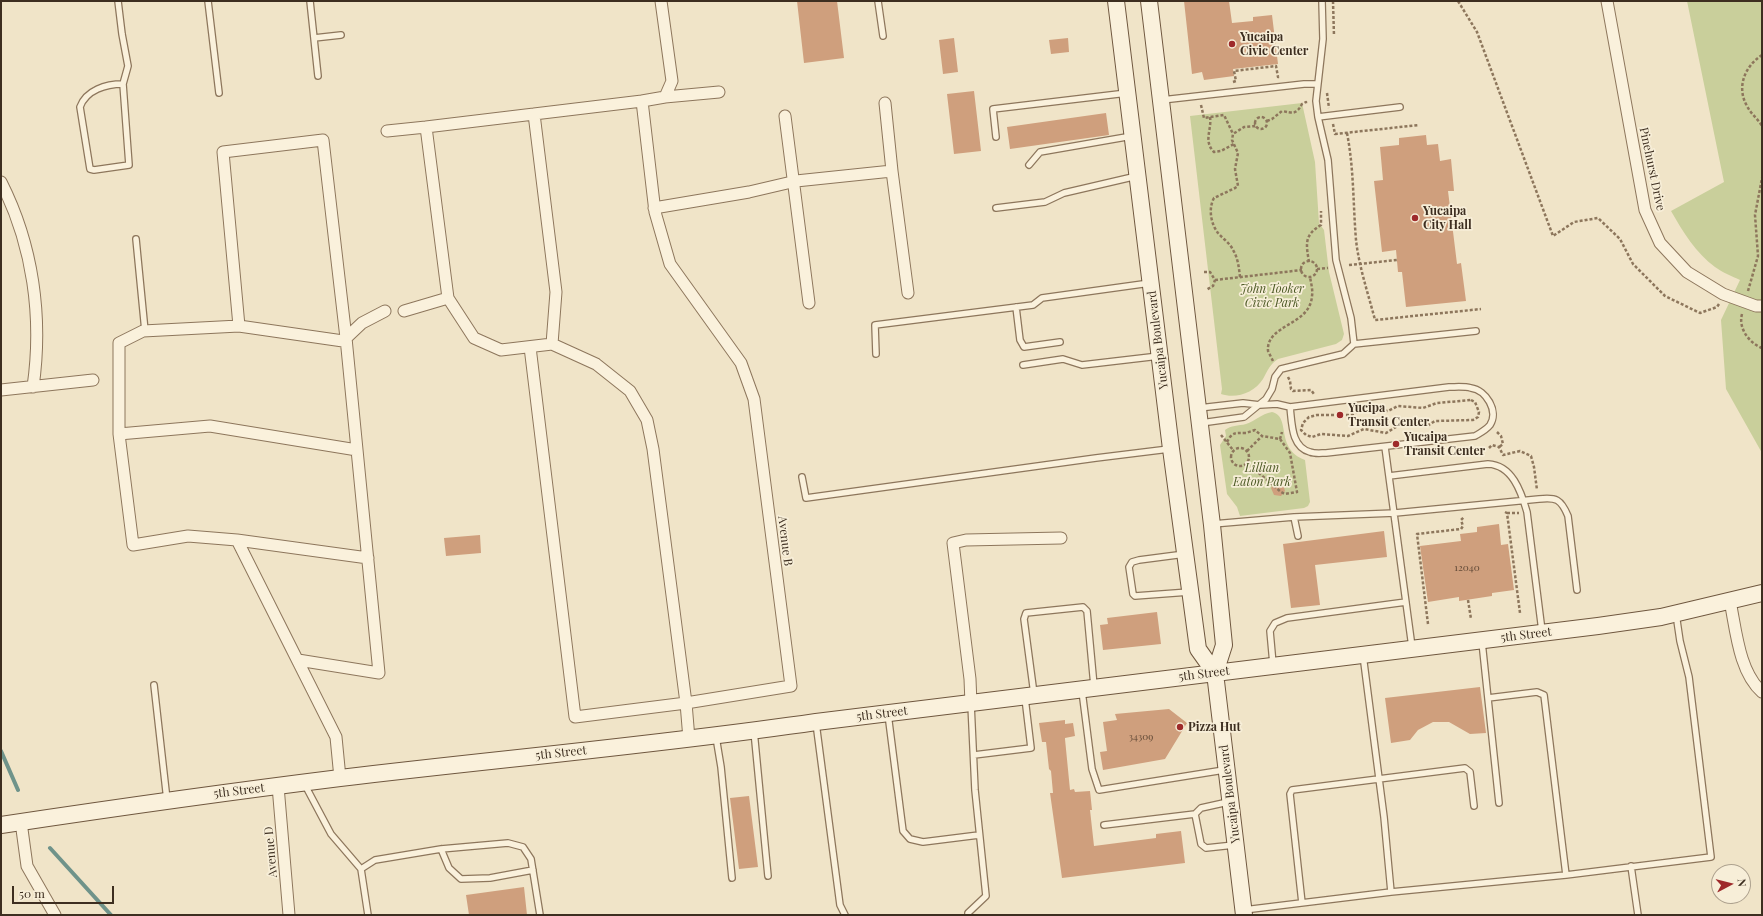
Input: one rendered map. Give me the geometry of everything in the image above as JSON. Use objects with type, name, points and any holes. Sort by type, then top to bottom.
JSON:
[{"type":"main road","name":"Yucaipa Boulevard","points":[[1116,1],[1171,449],[1198,649],[1215,673]]},
{"type":"main road","name":"Yucaipa Boulevard","points":[[1149,1],[1212,524],[1224,646],[1215,673],[1244,912]]},
{"type":"main road","name":"5th Street","points":[[1,826],[167,801],[340,778],[716,736],[816,722],[1030,697],[1273,665],[1542,633],[1654,618],[1730,602],[1762,593]]},
{"type":"street","points":[[661,1],[672,81],[665,97]]},
{"type":"street","name":"Pinehurst Drive","points":[[1607,1],[1645,210],[1660,243],[1687,272],[1723,294],[1762,306]]},
{"type":"street","points":[[388,131],[665,97],[719,92]]},
{"type":"street","name":"Avenue B","points":[[642,101],[654,208],[670,264],[741,363],[754,399],[791,686],[686,703]]},
{"type":"street","points":[[885,103],[892,171],[908,293]]},
{"type":"street","points":[[534,114],[556,292],[552,344]]},
{"type":"street","points":[[785,116],[792,182],[809,303]]},
{"type":"street","points":[[426,127],[448,298],[474,338],[501,350],[552,344],[596,364],[630,391],[647,420],[653,449],[686,703],[689,739]]},
{"type":"street","points":[[240,326],[223,152],[323,140],[346,338],[379,673],[298,660]]},
{"type":"street","points":[[654,208],[749,192],[792,182],[892,171]]},
{"type":"street","points":[[1,182],[14,208],[29,258],[37,311],[37,362],[33,387]]},
{"type":"street","points":[[404,311],[448,298]]},
{"type":"street","points":[[368,558],[237,540],[188,536],[133,545],[119,434],[119,343],[145,331],[240,326],[343,341],[362,323],[385,311]]},
{"type":"street","points":[[530,347],[575,717],[686,703]]},
{"type":"street","points":[[1,390],[93,380]]},
{"type":"street","points":[[119,434],[210,426],[357,450]]},
{"type":"street","points":[[971,704],[970,679],[953,543],[966,540],[1061,538]]},
{"type":"street","points":[[237,540],[336,737],[340,778]]},
{"type":"street","points":[[1730,602],[1743,661],[1750,679],[1762,692]]},
{"type":"street","name":"Avenue D","points":[[278,786],[289,915]]},
{"type":"street","points":[[22,822],[27,866],[55,915]]},
{"type":"lane","points":[[118,1],[128,66],[123,84],[129,164],[94,170],[90,169],[80,107],[82,100],[90,92],[114,84],[123,84]]},
{"type":"lane","points":[[208,1],[218,93]]},
{"type":"lane","points":[[310,1],[318,76]]},
{"type":"lane","points":[[878,1],[882,36]]},
{"type":"lane","points":[[1322,1],[1323,39],[1316,84],[1316,101],[1318,117],[1328,160],[1336,260],[1351,318],[1354,344]]},
{"type":"lane","points":[[314,38],[341,35]]},
{"type":"lane","points":[[1161,100],[1304,84],[1316,84]]},
{"type":"lane","points":[[996,137],[993,109],[1127,93]]},
{"type":"lane","points":[[1318,117],[1400,107]]},
{"type":"lane","points":[[1029,165],[1040,152],[1132,136]]},
{"type":"lane","points":[[996,208],[1045,202],[1064,193],[1137,176]]},
{"type":"lane","points":[[136,239],[145,331]]},
{"type":"lane","points":[[876,354],[875,325],[1016,308],[1033,305],[1042,298],[1150,282]]},
{"type":"lane","points":[[1016,308],[1020,340],[1024,347],[1060,342]]},
{"type":"lane","points":[[1199,416],[1244,417],[1266,399],[1272,389],[1274,378],[1281,369],[1343,354],[1354,344],[1476,332]]},
{"type":"lane","points":[[1023,365],[1063,359],[1082,365],[1160,356]]},
{"type":"lane","points":[[1199,416],[1243,403],[1260,405],[1277,404],[1290,407],[1449,387],[1472,388],[1481,392],[1488,398],[1492,420],[1489,426],[1475,436],[1326,453],[1310,452],[1301,448],[1296,442],[1292,431],[1290,407]]},
{"type":"lane","points":[[1386,447],[1412,649]]},
{"type":"lane","points":[[802,477],[806,498],[1171,449]]},
{"type":"lane","points":[[1389,476],[1497,465],[1511,474],[1524,501],[1527,512],[1542,633]]},
{"type":"lane","points":[[1212,524],[1294,517],[1395,513],[1548,498],[1556,499],[1564,505],[1568,516],[1577,590]]},
{"type":"lane","points":[[1294,517],[1298,536]]},
{"type":"lane","points":[[1185,554],[1139,560],[1132,562],[1129,567],[1133,594],[1135,596],[1190,592]]},
{"type":"lane","points":[[1273,665],[1270,631],[1275,623],[1287,618],[1406,602]]},
{"type":"lane","points":[[974,755],[1031,748],[1030,697],[1024,619],[1026,614],[1083,607],[1087,611],[1088,689],[1092,769],[1099,790],[1227,770]]},
{"type":"lane","points":[[1244,912],[1391,892],[1566,875],[1711,857],[1689,677],[1680,641],[1676,613]]},
{"type":"lane","points":[[1481,641],[1499,803]]},
{"type":"lane","points":[[1363,655],[1379,779],[1391,892]]},
{"type":"lane","points":[[154,685],[167,801]]},
{"type":"lane","points":[[1488,698],[1537,692],[1544,695],[1566,875]]},
{"type":"lane","points":[[968,915],[968,912],[986,896],[975,790],[971,704]]},
{"type":"lane","points":[[888,714],[902,831],[910,838],[923,842],[979,835]]},
{"type":"lane","points":[[816,722],[840,905],[845,915]]},
{"type":"lane","points":[[754,731],[768,876]]},
{"type":"lane","points":[[716,736],[721,766],[732,878]]},
{"type":"lane","points":[[1302,903],[1290,794],[1292,790],[1465,768],[1470,772],[1474,806]]},
{"type":"lane","points":[[304,783],[331,834],[360,870],[368,915]]},
{"type":"lane","points":[[1104,825],[1195,814],[1201,808],[1230,801]]},
{"type":"lane","points":[[1195,814],[1201,844],[1206,848],[1236,845]]},
{"type":"lane","points":[[360,870],[375,860],[441,849],[508,843],[523,847],[531,859],[540,915]]},
{"type":"lane","points":[[441,849],[449,868],[461,880],[490,878],[533,870]]},
{"type":"lane","points":[[1631,866],[1638,915]]},
{"type":"path","points":[[1458,1],[1477,32],[1553,236],[1574,222],[1598,218],[1620,239],[1632,264],[1665,296],[1700,313],[1717,307],[1723,294]]},
{"type":"path","points":[[1762,54],[1746,70],[1742,83],[1743,96],[1747,106],[1762,126]]},
{"type":"path","points":[[1228,82],[1236,81],[1234,71],[1276,66],[1278,77],[1284,76]]},
{"type":"path","points":[[1328,99],[1335,134],[1419,125]]},
{"type":"path","points":[[1267,121],[1282,111],[1296,112],[1302,104],[1306,102],[1307,108]]},
{"type":"path","points":[[1200,104],[1202,105],[1203,117],[1224,115],[1233,134],[1232,140],[1238,153],[1235,169],[1238,186],[1214,198],[1210,206],[1215,227],[1234,250],[1240,277]]},
{"type":"path","points":[[1210,117],[1211,127],[1208,139],[1210,148],[1214,152],[1218,152],[1234,144]]},
{"type":"path","points":[[1256,126],[1256,120],[1259,117],[1264,118],[1267,121]]},
{"type":"path","points":[[1233,134],[1244,127],[1256,126],[1263,129],[1267,125],[1267,121]]},
{"type":"path","points":[[1347,133],[1352,164],[1356,241],[1360,264],[1375,320],[1481,309]]},
{"type":"path","points":[[1762,178],[1755,215],[1758,256],[1740,319],[1746,336],[1762,348]]},
{"type":"path","points":[[1308,262],[1307,241],[1309,234],[1322,224],[1321,204]]},
{"type":"path","points":[[1350,265],[1397,260]]},
{"type":"path","points":[[1302,270],[1303,266],[1308,262]]},
{"type":"path","points":[[1308,262],[1315,264],[1317,269]]},
{"type":"path","points":[[1317,269],[1328,268]]},
{"type":"path","points":[[1310,277],[1316,273],[1317,269]]},
{"type":"path","points":[[1215,280],[1302,270]]},
{"type":"path","points":[[1302,270],[1304,275],[1310,277]]},
{"type":"path","points":[[1204,272],[1210,272],[1215,280]]},
{"type":"path","points":[[1273,361],[1268,351],[1271,339],[1278,332],[1305,314],[1310,306],[1313,294],[1310,277]]},
{"type":"path","points":[[1206,290],[1213,286],[1215,280]]},
{"type":"path","points":[[1287,376],[1290,381],[1291,388],[1294,391],[1311,390],[1314,394]]},
{"type":"path","points":[[1471,400],[1476,402],[1479,412],[1478,417],[1467,421],[1435,422],[1427,426],[1401,424],[1386,432],[1364,429],[1348,436],[1321,434],[1312,436],[1306,435],[1301,430],[1303,423],[1309,417],[1317,415],[1351,415],[1363,409],[1388,411],[1398,406],[1423,408],[1437,403],[1471,400]]},
{"type":"path","points":[[1478,417],[1482,420]]},
{"type":"path","points":[[1227,442],[1232,434],[1236,432],[1248,433],[1255,430],[1262,436],[1280,439],[1290,453],[1297,492],[1285,494],[1281,492],[1248,463]]},
{"type":"path","points":[[1280,439],[1282,432]]},
{"type":"path","points":[[1497,432],[1503,444],[1499,447]]},
{"type":"path","points":[[1222,435],[1233,450]]},
{"type":"path","points":[[1247,451],[1262,436]]},
{"type":"path","points":[[1489,448],[1492,444],[1499,447],[1503,455],[1520,452],[1531,456],[1538,490]]},
{"type":"path","points":[[1233,450],[1239,448],[1247,451]]},
{"type":"path","points":[[1233,450],[1230,459],[1233,464],[1242,466],[1248,463]]},
{"type":"path","points":[[1247,451],[1249,457],[1248,463]]},
{"type":"path","points":[[1519,513],[1506,513],[1520,613]]},
{"type":"path","points":[[1428,624],[1417,534],[1461,529],[1463,517],[1470,516]]},
{"type":"path","points":[[1468,600],[1471,619]]},
{"type":"green space","points":[[1687,1],[1762,1],[1762,453],[1726,389],[1721,320],[1740,280],[1718,269],[1696,249],[1671,211],[1724,182]]},
{"type":"green space","name":"John Tooker Civic Park","points":[[1302,103],[1315,162],[1319,223],[1324,230],[1329,272],[1344,334],[1342,340],[1336,344],[1278,359],[1271,365],[1259,384],[1244,394],[1233,396],[1221,394],[1222,389],[1190,116]]},
{"type":"green space","name":"Lillian Eaton Park","points":[[1272,412],[1278,415],[1281,420],[1286,441],[1290,448],[1296,455],[1305,460],[1310,502],[1308,506],[1304,508],[1240,516],[1237,507],[1227,494],[1220,445],[1226,436],[1225,430],[1227,428],[1246,424]]},
{"type":"building","points":[[797,1],[837,1],[844,58],[804,63]]},
{"type":"building","name":"Yucaipa Civic Center","points":[[1184,1],[1229,1],[1232,23],[1253,21],[1253,17],[1272,15],[1278,64],[1233,69],[1234,76],[1204,80],[1202,72],[1192,74]]},
{"type":"building","points":[[954,38],[958,72],[943,74],[939,40]]},
{"type":"building","points":[[1068,38],[1069,52],[1051,54],[1049,40]]},
{"type":"building","points":[[974,91],[981,151],[954,154],[947,94]]},
{"type":"building","points":[[1106,113],[1109,135],[1010,149],[1007,127]]},
{"type":"building","name":"Yucaipa City Hall","points":[[1426,135],[1427,145],[1438,144],[1440,161],[1451,159],[1454,191],[1448,191],[1457,264],[1461,263],[1466,301],[1406,307],[1402,272],[1398,272],[1396,250],[1382,252],[1374,181],[1383,180],[1380,147],[1399,145],[1399,138]]},
{"type":"building","points":[[1276,482],[1283,484],[1285,491],[1281,496],[1274,495],[1271,488]]},
{"type":"building","points":[[1499,524],[1501,545],[1508,544],[1514,590],[1492,593],[1492,596],[1459,601],[1459,597],[1428,602],[1420,546],[1461,541],[1460,534],[1477,532],[1477,527]]},
{"type":"building","points":[[1384,531],[1387,557],[1315,565],[1320,605],[1291,608],[1283,544]]},
{"type":"building","points":[[480,535],[481,553],[446,556],[444,538]]},
{"type":"building","points":[[1157,612],[1161,644],[1103,650],[1100,625],[1108,624],[1107,618]]},
{"type":"building","points":[[1480,687],[1486,733],[1470,734],[1449,722],[1433,722],[1418,730],[1410,740],[1391,743],[1385,698]]},
{"type":"building","points":[[1169,709],[1187,723],[1165,759],[1103,770],[1100,752],[1107,751],[1103,722],[1117,720],[1115,714]]},
{"type":"building","points":[[1065,720],[1065,724],[1073,723],[1075,736],[1065,738],[1070,790],[1074,789],[1075,792],[1090,791],[1092,810],[1090,810],[1094,846],[1156,838],[1156,834],[1181,831],[1185,863],[1062,878],[1050,793],[1053,793],[1051,771],[1049,769],[1046,742],[1042,742],[1039,723]]},
{"type":"building","points":[[749,796],[758,867],[739,869],[730,798]]},
{"type":"building","points":[[524,887],[527,915],[469,915],[466,895]]},
{"type":"waterway","points":[[1,751],[18,790]]},
{"type":"waterway","points":[[50,848],[111,915]]},
{"type":"place","name":"Yucaipa Civic Center","points":[[1232,44]]},
{"type":"place","name":"Yucaipa City Hall","points":[[1415,218]]},
{"type":"place","name":"Yucipa Transit Center","points":[[1340,415]]},
{"type":"place","name":"Yucaipa Transit Center","points":[[1396,444]]},
{"type":"place","name":"Pizza Hut","points":[[1180,727]]}]
